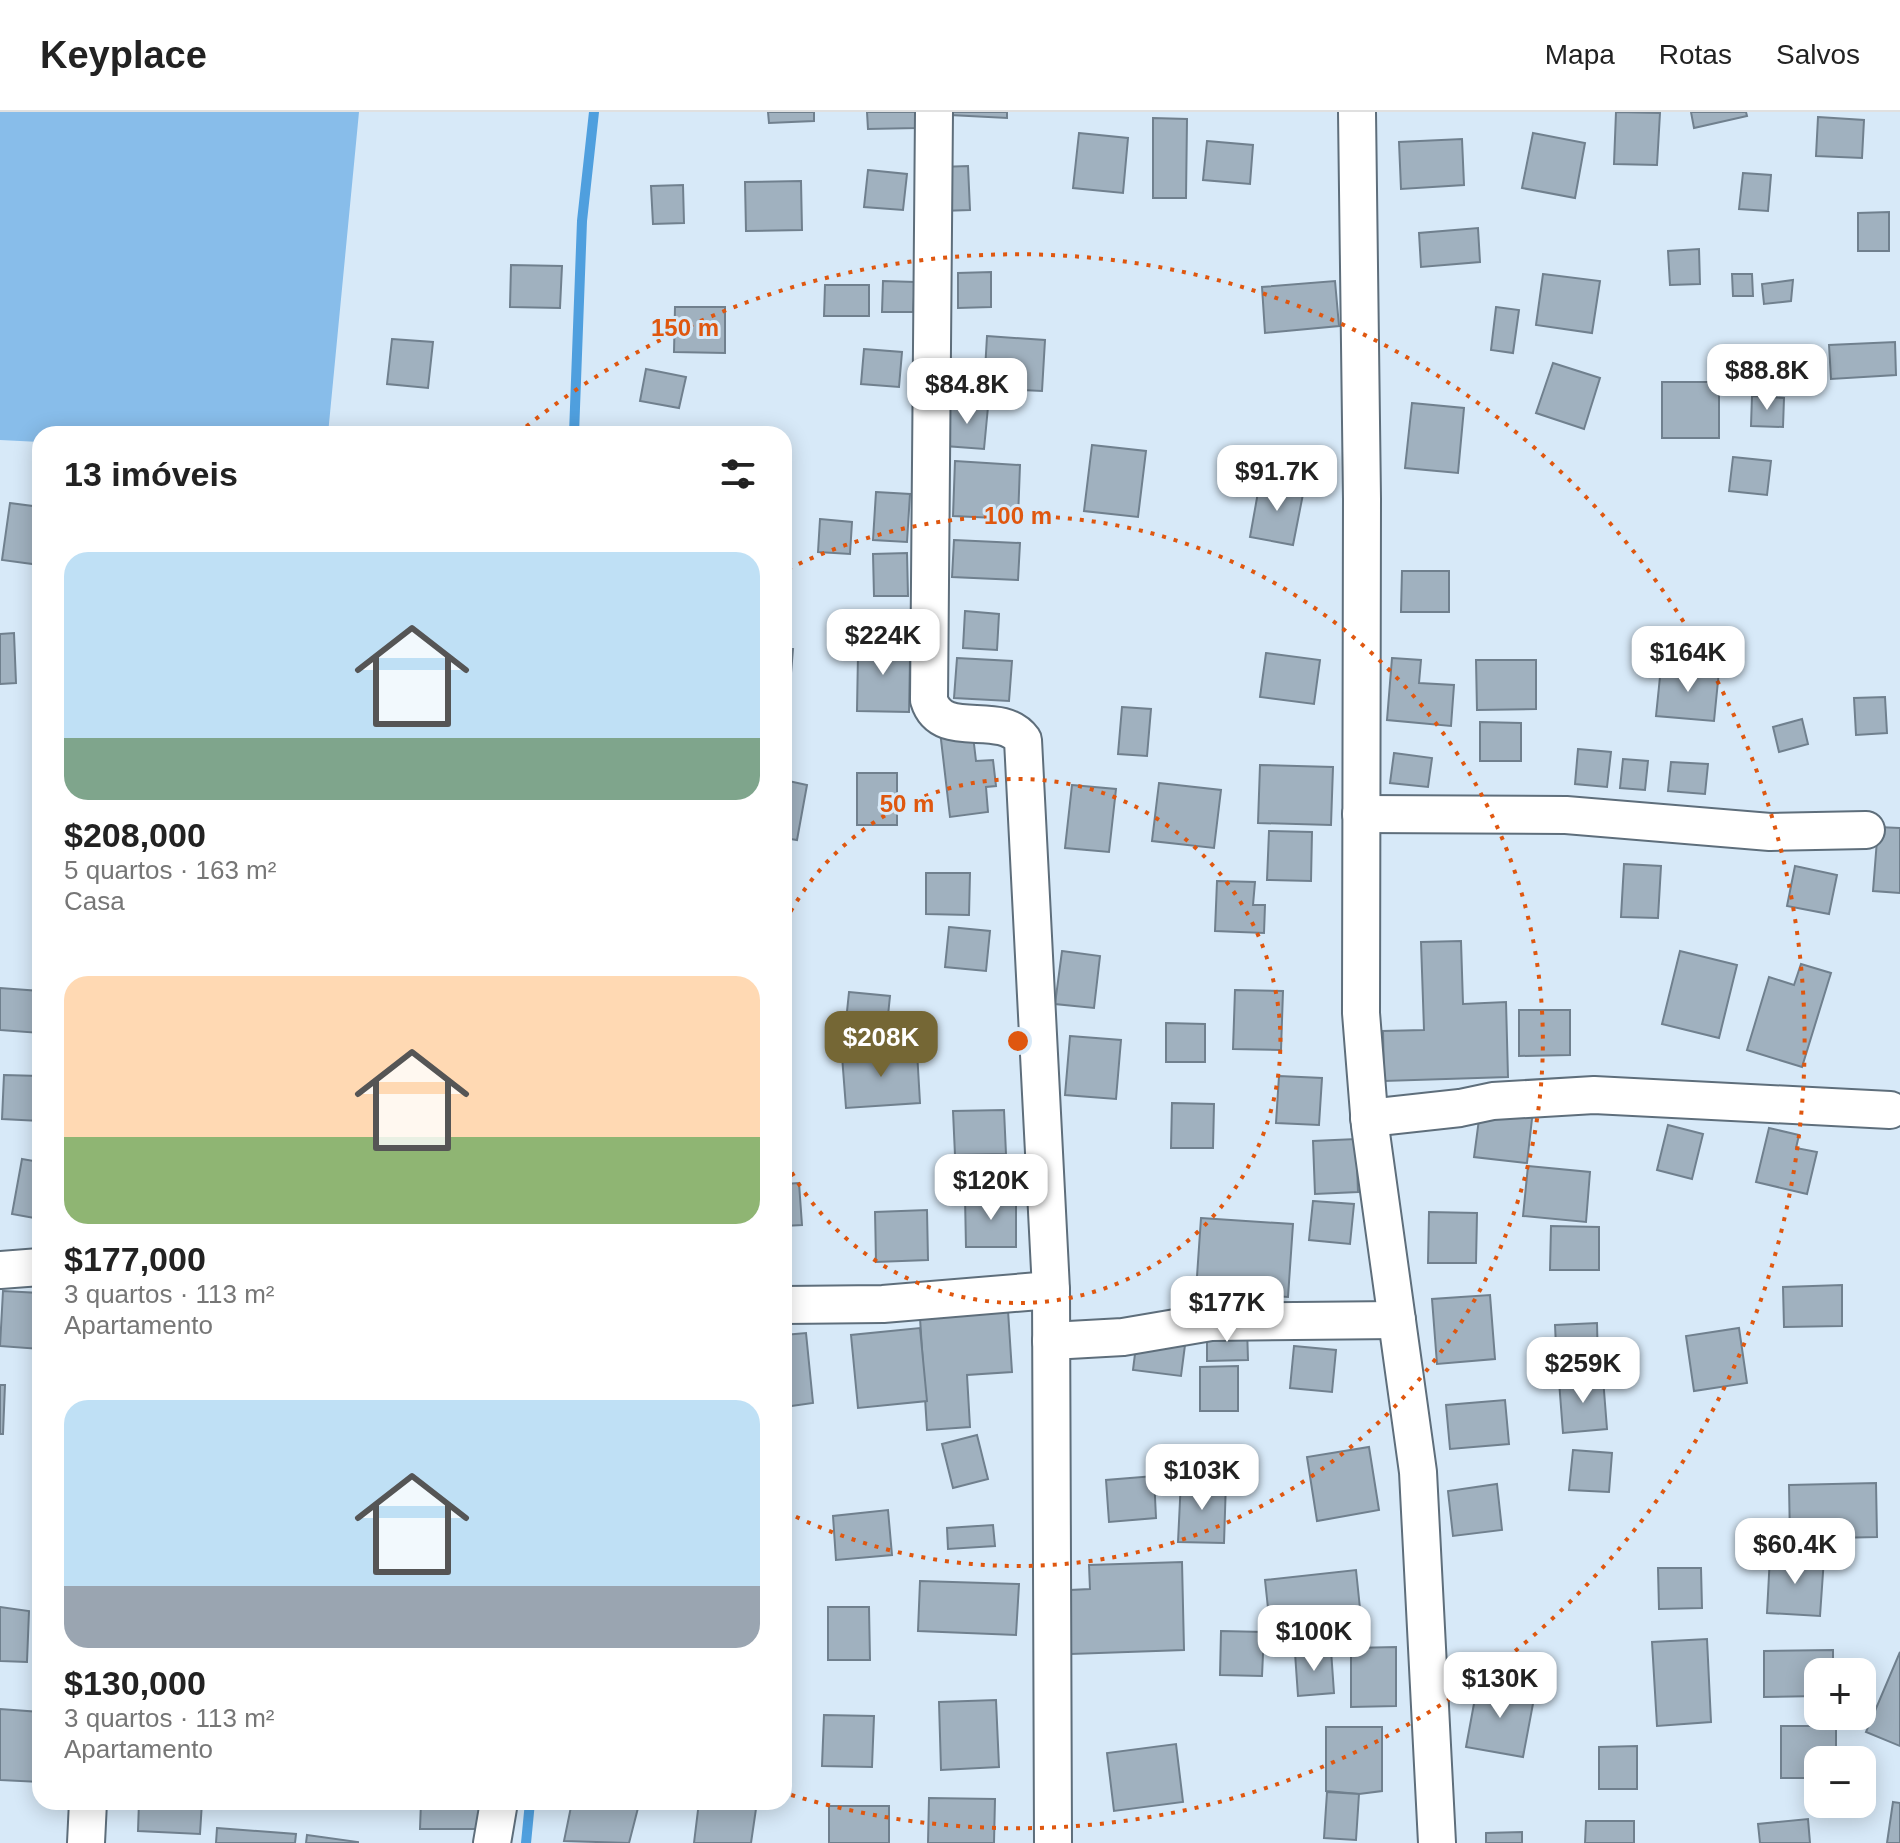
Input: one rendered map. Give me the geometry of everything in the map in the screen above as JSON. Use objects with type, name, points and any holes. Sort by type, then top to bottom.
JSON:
[{"type":"street","points":[[934,112],[929,700],[934,712],[947,722],[1007,728],[1023,740],[1051,1290],[1053,1843]]},
{"type":"street","points":[[1357,112],[1362,499],[1361,1013],[1369,1118],[1418,1472],[1437,1843]]},
{"type":"street","points":[[1361,814],[1566,815],[1770,832],[1866,830]]},
{"type":"street","points":[[1369,1118],[1460,1108],[1484,1102],[1594,1095],[1890,1110]]},
{"type":"street","points":[[0,1270],[32,1268]]},
{"type":"street","points":[[792,1305],[883,1304],[1051,1290]]},
{"type":"street","points":[[1051,1341],[1123,1337],[1211,1322],[1397,1320]]},
{"type":"street","points":[[86,1843],[88,1810]]},
{"type":"street","points":[[492,1843],[498,1810]]},
{"type":"shaded area","points":[[0,112],[359,112],[329,426],[32,426],[32,442],[0,440]]},
{"type":"building","points":[[768,112],[814,112],[814,121],[769,123]]},
{"type":"building","points":[[867,112],[916,112],[917,128],[868,129]]},
{"type":"building","points":[[950,112],[1007,112],[1007,118],[950,115]]},
{"type":"building","points":[[1616,112],[1660,113],[1657,165],[1614,164]]},
{"type":"building","points":[[1691,112],[1746,112],[1747,116],[1694,128]]},
{"type":"building","points":[[1818,117],[1864,120],[1862,158],[1816,156]]},
{"type":"building","points":[[1153,118],[1187,119],[1186,198],[1153,198]]},
{"type":"building","points":[[1079,133],[1128,138],[1123,193],[1073,188]]},
{"type":"building","points":[[1533,133],[1585,143],[1575,198],[1522,188]]},
{"type":"building","points":[[1462,139],[1464,185],[1401,189],[1399,142]]},
{"type":"building","points":[[1207,141],[1253,145],[1250,184],[1203,180]]},
{"type":"building","points":[[968,166],[970,210],[941,211],[940,167]]},
{"type":"building","points":[[868,170],[907,174],[903,210],[864,207]]},
{"type":"building","points":[[1743,173],[1771,175],[1768,211],[1739,209]]},
{"type":"building","points":[[801,181],[802,230],[746,231],[745,182]]},
{"type":"building","points":[[683,185],[684,223],[653,224],[651,186]]},
{"type":"building","points":[[1889,212],[1889,251],[1858,251],[1858,213]]},
{"type":"building","points":[[1478,228],[1480,262],[1421,267],[1419,233]]},
{"type":"building","points":[[1699,249],[1700,284],[1670,285],[1668,251]]},
{"type":"building","points":[[511,265],[562,266],[560,308],[510,307]]},
{"type":"building","points":[[991,272],[991,307],[958,308],[958,273]]},
{"type":"building","points":[[1543,274],[1600,281],[1592,333],[1536,325]]},
{"type":"building","points":[[1732,274],[1752,274],[1753,296],[1733,296]]},
{"type":"building","points":[[1793,280],[1791,301],[1764,304],[1762,284]]},
{"type":"building","points":[[883,281],[915,282],[913,312],[882,312]]},
{"type":"building","points":[[1335,281],[1339,326],[1265,333],[1262,287]]},
{"type":"building","points":[[825,285],[869,285],[869,316],[824,316]]},
{"type":"building","points":[[675,307],[725,307],[725,353],[674,352]]},
{"type":"building","points":[[1496,307],[1519,310],[1513,353],[1491,350]]},
{"type":"building","points":[[987,336],[1045,340],[1042,391],[984,388]]},
{"type":"building","points":[[392,339],[433,342],[428,388],[387,384]]},
{"type":"building","points":[[1895,342],[1896,375],[1831,379],[1829,345]]},
{"type":"building","points":[[864,349],[902,352],[899,387],[861,384]]},
{"type":"building","points":[[1553,363],[1600,378],[1584,429],[1536,413]]},
{"type":"building","points":[[646,369],[686,377],[679,408],[640,401]]},
{"type":"building","points":[[1662,382],[1719,382],[1719,438],[1662,438]]},
{"type":"building","points":[[1752,396],[1784,398],[1783,427],[1751,426]]},
{"type":"building","points":[[950,403],[988,407],[984,449],[945,446]]},
{"type":"building","points":[[1412,403],[1464,408],[1458,473],[1405,468]]},
{"type":"building","points":[[1092,445],[1146,451],[1138,517],[1084,511]]},
{"type":"building","points":[[1733,457],[1771,461],[1767,495],[1729,491]]},
{"type":"building","points":[[955,461],[1020,465],[1018,519],[953,516]]},
{"type":"building","points":[[1260,481],[1304,489],[1293,545],[1250,537]]},
{"type":"building","points":[[876,492],[910,494],[907,542],[873,540]]},
{"type":"building","points":[[10,503],[32,506],[32,564],[2,560]]},
{"type":"building","points":[[820,519],[852,522],[850,554],[818,552]]},
{"type":"building","points":[[954,540],[1020,543],[1018,580],[952,577]]},
{"type":"building","points":[[907,553],[908,596],[874,596],[873,554]]},
{"type":"building","points":[[1402,571],[1449,571],[1449,612],[1401,612]]},
{"type":"building","points":[[965,611],[999,614],[997,650],[963,648]]},
{"type":"building","points":[[872,627],[890,627],[890,657],[910,658],[909,712],[857,711],[858,654],[872,654]]},
{"type":"building","points":[[14,633],[16,683],[0,684],[0,634]]},
{"type":"building","points":[[1266,653],[1320,660],[1314,704],[1260,697]]},
{"type":"building","points":[[957,658],[1012,661],[1009,701],[954,698]]},
{"type":"building","points":[[1392,658],[1421,660],[1419,683],[1454,685],[1451,726],[1387,720]]},
{"type":"building","points":[[1476,660],[1536,660],[1536,709],[1477,710]]},
{"type":"building","points":[[1661,667],[1719,671],[1714,721],[1656,716]]},
{"type":"building","points":[[1885,697],[1887,733],[1856,735],[1854,698]]},
{"type":"building","points":[[1122,707],[1151,709],[1147,756],[1118,754]]},
{"type":"building","points":[[1802,719],[1808,744],[1779,752],[1773,727]]},
{"type":"building","points":[[1480,722],[1521,723],[1521,761],[1480,761]]},
{"type":"building","points":[[972,727],[976,761],[993,760],[996,786],[986,787],[988,812],[950,817],[940,731]]},
{"type":"building","points":[[1578,749],[1611,752],[1607,787],[1575,784]]},
{"type":"building","points":[[1394,753],[1432,758],[1428,787],[1390,783]]},
{"type":"building","points":[[1623,759],[1648,761],[1645,790],[1620,788]]},
{"type":"building","points":[[1671,762],[1708,764],[1705,794],[1668,791]]},
{"type":"building","points":[[1260,765],[1333,767],[1331,825],[1258,823]]},
{"type":"building","points":[[857,773],[897,773],[897,825],[857,825]]},
{"type":"building","points":[[792,782],[807,785],[797,840],[792,839]]},
{"type":"building","points":[[1159,783],[1221,790],[1214,848],[1152,841]]},
{"type":"building","points":[[1072,785],[1116,789],[1109,852],[1065,848]]},
{"type":"building","points":[[1878,827],[1900,828],[1900,893],[1873,891]]},
{"type":"building","points":[[1269,831],[1312,832],[1311,881],[1267,880]]},
{"type":"building","points":[[1624,864],[1661,866],[1658,918],[1621,917]]},
{"type":"building","points":[[1795,866],[1837,875],[1829,914],[1787,906]]},
{"type":"building","points":[[926,873],[970,873],[969,915],[926,914]]},
{"type":"building","points":[[1217,881],[1255,882],[1253,905],[1265,905],[1264,933],[1215,931]]},
{"type":"building","points":[[949,927],[990,931],[986,971],[945,967]]},
{"type":"building","points":[[1461,941],[1463,1004],[1506,1002],[1508,1077],[1384,1081],[1383,1031],[1424,1030],[1421,942]]},
{"type":"building","points":[[1062,951],[1100,956],[1094,1008],[1055,1004]]},
{"type":"building","points":[[1680,951],[1737,965],[1719,1038],[1662,1024]]},
{"type":"building","points":[[1801,964],[1831,973],[1802,1067],[1747,1050],[1769,977],[1794,985]]},
{"type":"building","points":[[0,988],[32,990],[32,1032],[0,1030]]},
{"type":"building","points":[[1235,990],[1283,991],[1281,1050],[1233,1049]]},
{"type":"building","points":[[849,992],[890,996],[886,1035],[845,1031]]},
{"type":"building","points":[[1519,1010],[1570,1010],[1570,1055],[1519,1056]]},
{"type":"building","points":[[1166,1023],[1205,1024],[1205,1062],[1166,1062]]},
{"type":"building","points":[[1070,1036],[1121,1040],[1116,1099],[1065,1095]]},
{"type":"building","points":[[917,1051],[920,1103],[846,1108],[842,1056]]},
{"type":"building","points":[[4,1075],[32,1076],[32,1121],[2,1119]]},
{"type":"building","points":[[1279,1076],[1322,1078],[1319,1125],[1276,1123]]},
{"type":"building","points":[[1172,1103],[1214,1104],[1213,1148],[1171,1148]]},
{"type":"building","points":[[1481,1104],[1533,1110],[1527,1163],[1474,1157]]},
{"type":"building","points":[[1004,1110],[1006,1154],[955,1155],[953,1111]]},
{"type":"building","points":[[1668,1125],[1703,1134],[1692,1179],[1657,1170]]},
{"type":"building","points":[[1769,1128],[1799,1135],[1796,1148],[1817,1152],[1807,1194],[1756,1182]]},
{"type":"building","points":[[1356,1139],[1358,1192],[1315,1194],[1313,1141]]},
{"type":"building","points":[[22,1159],[32,1161],[32,1218],[12,1214]]},
{"type":"building","points":[[1528,1166],[1590,1172],[1586,1222],[1523,1216]]},
{"type":"building","points":[[792,1183],[799,1183],[802,1225],[792,1226]]},
{"type":"building","points":[[965,1197],[1016,1197],[1016,1247],[966,1247]]},
{"type":"building","points":[[1313,1201],[1354,1204],[1350,1244],[1309,1240]]},
{"type":"building","points":[[927,1210],[928,1260],[876,1262],[875,1212]]},
{"type":"building","points":[[1429,1212],[1477,1213],[1476,1263],[1428,1263]]},
{"type":"building","points":[[1201,1218],[1293,1224],[1288,1297],[1196,1291]]},
{"type":"building","points":[[1551,1226],[1599,1227],[1599,1270],[1550,1270]]},
{"type":"building","points":[[1842,1285],[1842,1326],[1784,1327],[1783,1287]]},
{"type":"building","points":[[3,1291],[32,1293],[32,1348],[0,1346]]},
{"type":"building","points":[[1007,1295],[1012,1372],[967,1375],[970,1427],[927,1430],[919,1302]]},
{"type":"building","points":[[1490,1295],[1495,1359],[1437,1364],[1432,1299]]},
{"type":"building","points":[[1597,1323],[1598,1366],[1557,1368],[1555,1325]]},
{"type":"building","points":[[1207,1326],[1247,1327],[1248,1360],[1207,1361]]},
{"type":"building","points":[[920,1328],[927,1401],[858,1408],[851,1335]]},
{"type":"building","points":[[1739,1328],[1747,1383],[1694,1391],[1686,1336]]},
{"type":"building","points":[[806,1333],[813,1403],[792,1406],[792,1334]]},
{"type":"building","points":[[1137,1338],[1185,1345],[1181,1376],[1133,1370]]},
{"type":"building","points":[[1294,1346],[1336,1350],[1332,1392],[1290,1388]]},
{"type":"building","points":[[1238,1366],[1238,1411],[1200,1411],[1200,1367]]},
{"type":"building","points":[[1603,1378],[1607,1429],[1563,1433],[1559,1381]]},
{"type":"building","points":[[0,1385],[5,1385],[3,1434],[0,1434]]},
{"type":"building","points":[[1505,1400],[1509,1444],[1450,1449],[1446,1405]]},
{"type":"building","points":[[977,1435],[988,1479],[953,1488],[942,1444]]},
{"type":"building","points":[[1369,1447],[1379,1510],[1317,1521],[1307,1457]]},
{"type":"building","points":[[1573,1450],[1612,1453],[1609,1492],[1569,1490]]},
{"type":"building","points":[[1154,1476],[1156,1518],[1109,1522],[1106,1480]]},
{"type":"building","points":[[1181,1480],[1226,1481],[1224,1543],[1178,1542]]},
{"type":"building","points":[[1876,1483],[1877,1537],[1790,1539],[1789,1485]]},
{"type":"building","points":[[1497,1484],[1502,1530],[1453,1536],[1448,1491]]},
{"type":"building","points":[[888,1510],[892,1555],[836,1560],[833,1516]]},
{"type":"building","points":[[993,1525],[995,1546],[948,1549],[947,1528]]},
{"type":"building","points":[[1770,1556],[1824,1558],[1820,1616],[1767,1613]]},
{"type":"building","points":[[1182,1562],[1184,1650],[1071,1654],[1070,1590],[1090,1589],[1089,1565]]},
{"type":"building","points":[[1658,1568],[1701,1568],[1702,1608],[1659,1609]]},
{"type":"building","points":[[1356,1570],[1361,1618],[1270,1627],[1265,1580]]},
{"type":"building","points":[[920,1581],[1019,1584],[1016,1635],[918,1631]]},
{"type":"building","points":[[0,1607],[29,1611],[27,1662],[0,1661]]},
{"type":"building","points":[[828,1607],[869,1607],[870,1660],[828,1660]]},
{"type":"building","points":[[1221,1631],[1264,1632],[1262,1676],[1220,1675]]},
{"type":"building","points":[[1707,1639],[1711,1722],[1657,1726],[1652,1642]]},
{"type":"building","points":[[1396,1647],[1396,1706],[1351,1707],[1351,1648]]},
{"type":"building","points":[[1331,1650],[1334,1693],[1298,1696],[1295,1653]]},
{"type":"building","points":[[1833,1650],[1833,1658],[1804,1658],[1804,1696],[1764,1697],[1764,1651]]},
{"type":"building","points":[[1900,1652],[1900,1746],[1866,1732],[1876,1730],[1876,1708]]},
{"type":"building","points":[[1478,1682],[1535,1693],[1523,1757],[1466,1747]]},
{"type":"building","points":[[996,1700],[999,1767],[941,1770],[939,1702]]},
{"type":"building","points":[[0,1709],[32,1711],[32,1782],[0,1780]]},
{"type":"building","points":[[824,1715],[874,1716],[872,1767],[822,1766]]},
{"type":"building","points":[[1781,1726],[1836,1730],[1836,1746],[1804,1746],[1804,1778],[1781,1778]]},
{"type":"building","points":[[1326,1727],[1382,1727],[1382,1791],[1359,1794],[1326,1791]]},
{"type":"building","points":[[1176,1744],[1183,1802],[1114,1811],[1107,1753]]},
{"type":"building","points":[[1637,1746],[1637,1789],[1599,1789],[1599,1747]]},
{"type":"building","points":[[1327,1792],[1359,1794],[1356,1840],[1324,1838]]},
{"type":"building","points":[[929,1798],[995,1799],[994,1843],[928,1843]]},
{"type":"building","points":[[1893,1802],[1900,1803],[1900,1843],[1887,1843]]},
{"type":"building","points":[[829,1806],[889,1806],[889,1843],[829,1843]]},
{"type":"building","points":[[139,1810],[202,1810],[200,1834],[138,1831]]},
{"type":"building","points":[[421,1810],[493,1810],[493,1829],[420,1829]]},
{"type":"building","points":[[570,1810],[637,1810],[629,1843],[564,1841]]},
{"type":"building","points":[[698,1810],[756,1810],[751,1843],[694,1843]]},
{"type":"building","points":[[1808,1819],[1810,1843],[1760,1843],[1758,1824]]},
{"type":"building","points":[[1586,1821],[1634,1821],[1634,1843],[1585,1843]]},
{"type":"building","points":[[217,1828],[296,1834],[295,1843],[216,1843]]},
{"type":"building","points":[[1522,1832],[1522,1843],[1486,1843],[1486,1833]]},
{"type":"building","points":[[307,1835],[358,1842],[358,1843],[306,1843]]},
{"type":"waterway","points":[[574,426],[582,221],[594,112]]},
{"type":"waterway","points":[[526,1843],[529,1810]]}]
